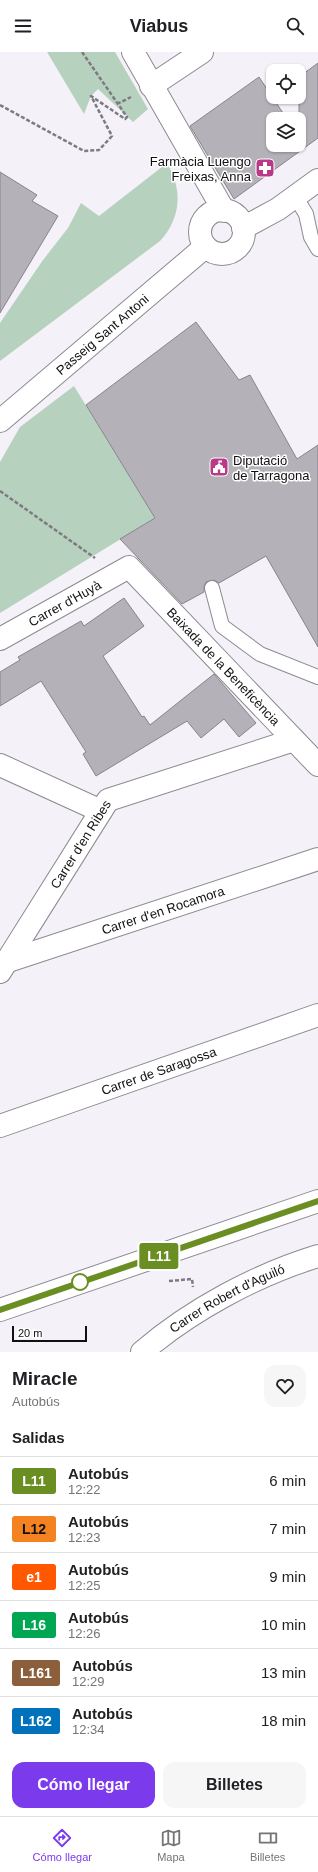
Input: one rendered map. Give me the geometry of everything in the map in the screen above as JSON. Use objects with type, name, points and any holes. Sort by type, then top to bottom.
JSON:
[{"type":"street","points":[[133,52],[151,86],[224,210],[237,216],[243,228],[243,238],[235,250],[222,255],[211,252],[205,247],[200,236],[203,220],[209,214],[224,210]]},
{"type":"street","points":[[151,86],[202,52]]},
{"type":"street","points":[[243,228],[278,209],[318,180]]},
{"type":"street","name":"Passeig Sant Antoni","points":[[0,421],[205,247]]},
{"type":"street","name":"Carrer d'Huyà","points":[[0,639],[129,567]]},
{"type":"street","name":"Baixada de la Beneficència","points":[[129,567],[318,765]]},
{"type":"street","name":"Carrer d'en Ribes","points":[[4,966],[108,800],[294,740]]},
{"type":"street","points":[[0,765],[101,811]]},
{"type":"street","name":"Carrer d'en Rocamora","points":[[4,966],[318,859]]},
{"type":"street","name":"Carrer de Saragossa","points":[[0,1126],[318,1015]]},
{"type":"street","points":[[0,1310],[318,1201]]},
{"type":"street","name":"Carrer Robert d'Aguiló","points":[[142,1352],[162,1335],[214,1301],[294,1263],[318,1256]]},
{"type":"lane","points":[[295,196],[306,214],[311,237],[318,249]]},
{"type":"lane","points":[[212,588],[222,626],[260,654],[318,677]]},
{"type":"path","points":[[0,104],[84,151],[98,150],[112,136],[91,96],[127,119],[82,52]]},
{"type":"path","points":[[0,491],[94,556]]},
{"type":"path","points":[[169,1281],[192,1279],[193,1288]]},
{"type":"green space","points":[[47,52],[115,52],[148,109],[133,122],[98,89],[91,96],[84,114]]},
{"type":"green space","points":[[167,163],[176,183],[177,204],[176,213],[172,223],[160,241],[0,361],[0,323],[43,260],[68,228],[81,203],[99,216]]},
{"type":"green space","points":[[74,386],[155,518],[0,613],[0,462],[20,427]]},
{"type":"building","points":[[318,63],[318,138],[306,147],[306,112],[299,112],[299,104],[306,104],[306,72]]},
{"type":"building","points":[[259,77],[266,88],[266,104],[277,104],[282,112],[266,112],[266,152],[299,152],[234,199],[190,126]]},
{"type":"building","points":[[0,172],[37,195],[32,201],[58,216],[0,313]]},
{"type":"building","name":"Diputació de Tarragona","points":[[196,322],[239,380],[250,375],[297,459],[318,445],[318,647],[266,556],[219,583],[214,580],[206,582],[204,592],[182,604],[120,539],[155,518],[86,405]]},
{"type":"building","points":[[124,598],[144,626],[103,656],[142,717],[144,716],[150,725],[214,674],[256,723],[239,737],[224,719],[201,738],[187,721],[96,776],[83,754],[86,752],[41,681],[0,706],[0,672],[20,660],[18,657],[81,621],[84,626]]},
{"type":"bus line","name":"L11","points":[[0,1310],[318,1201]]},
{"type":"place","name":"Farmàcia Luengo Freixas, Anna","points":[[265,168]]},
{"type":"place","name":"Diputació de Tarragona","points":[[219,467]]}]
